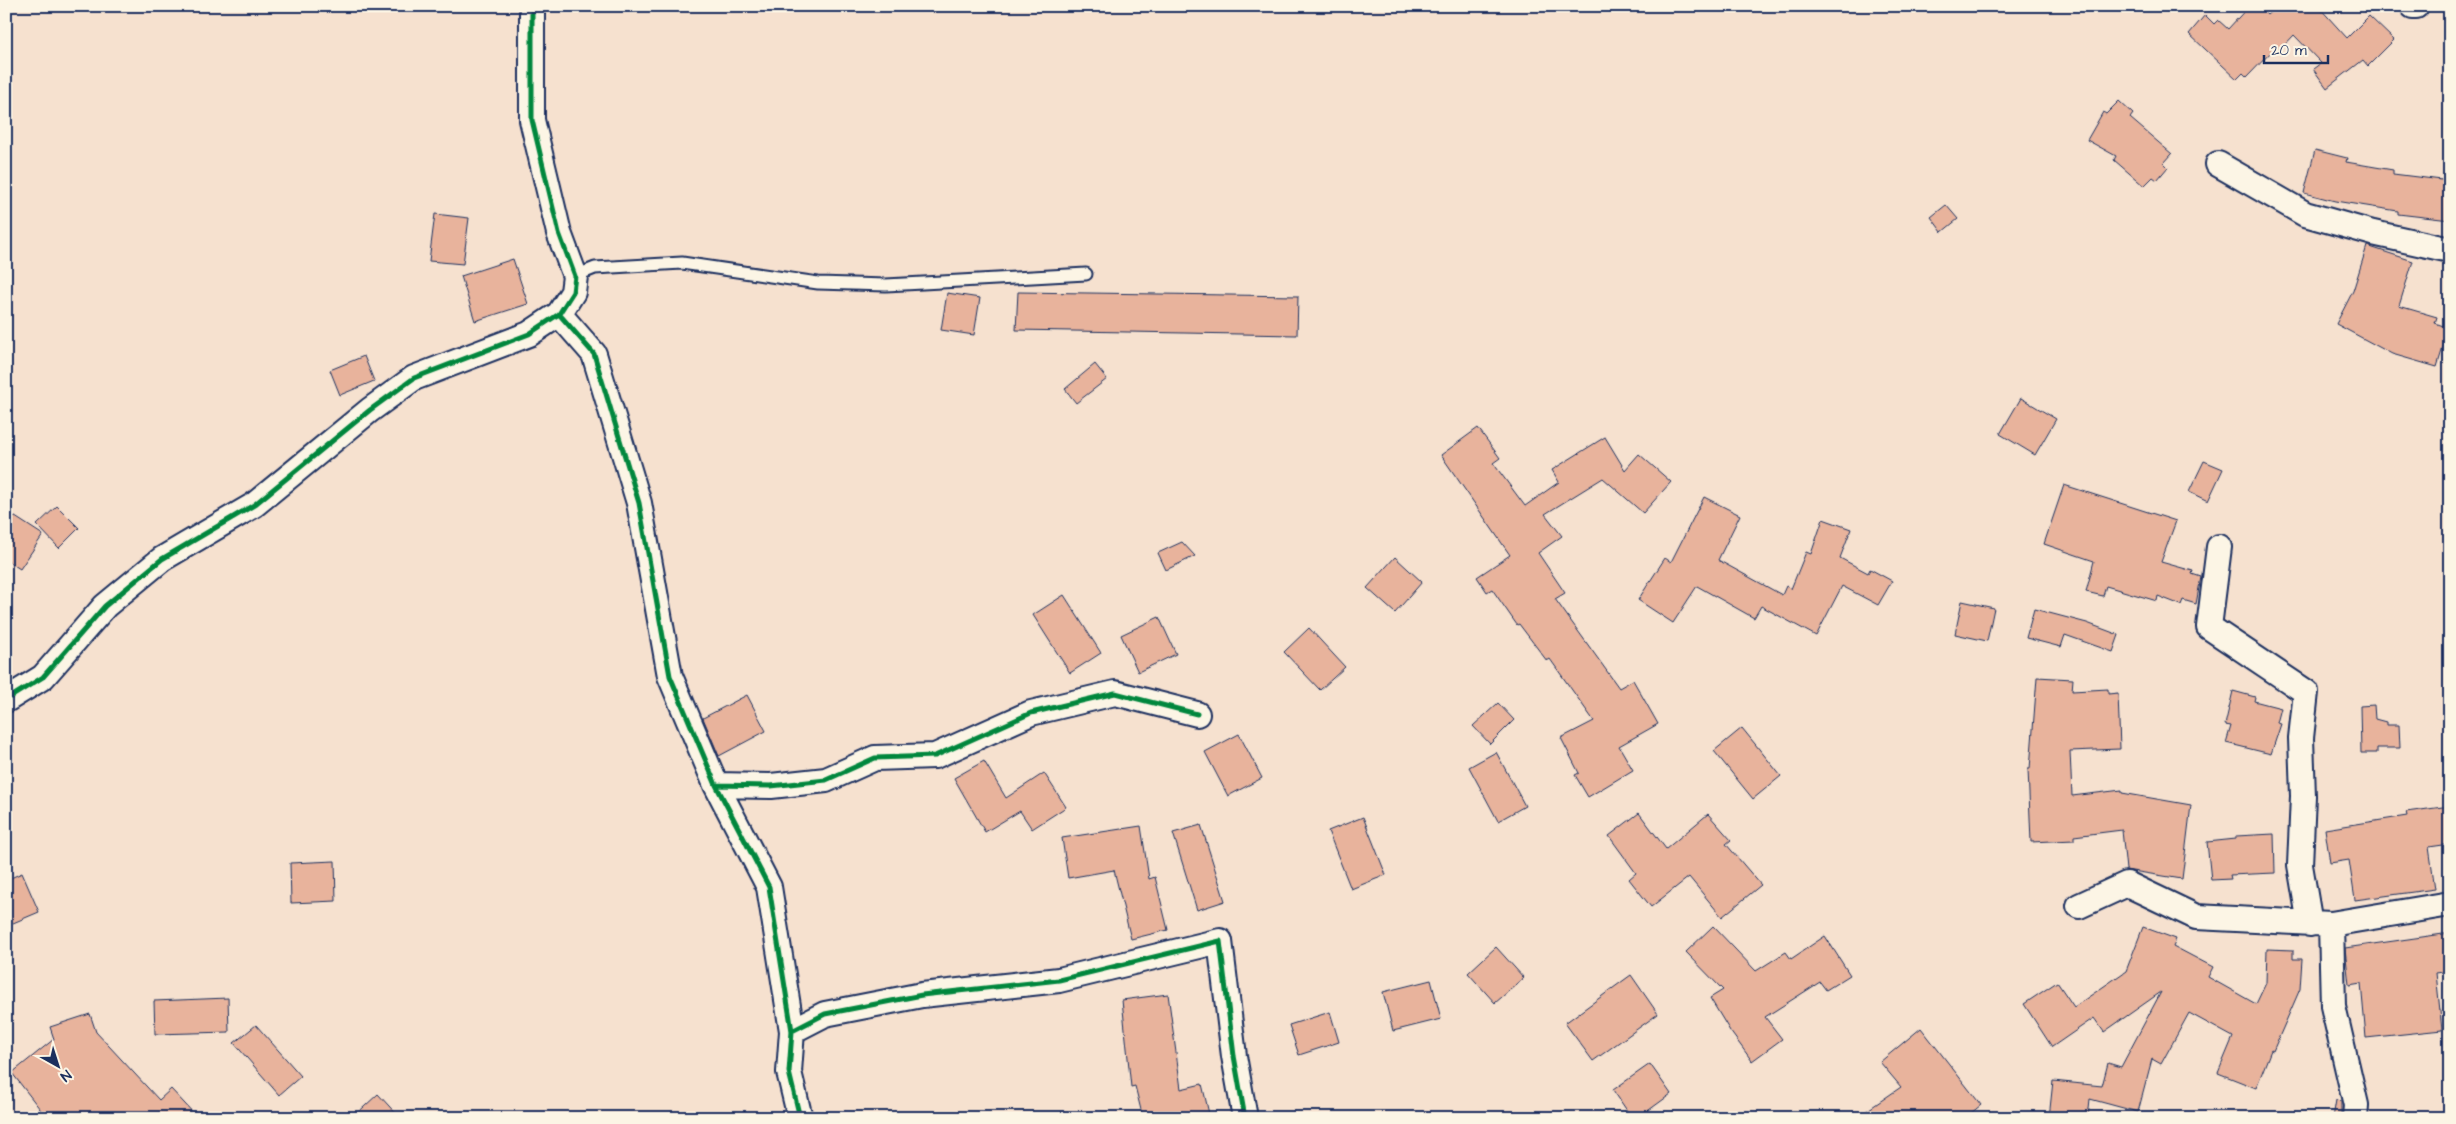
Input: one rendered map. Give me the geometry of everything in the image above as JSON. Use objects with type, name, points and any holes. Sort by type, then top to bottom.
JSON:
[{"type":"street","points":[[6,700],[42,678],[106,606],[162,559],[254,505],[370,410],[414,378],[529,334],[559,314],[573,292],[575,276],[557,224],[532,120],[532,6]]},
{"type":"street","points":[[2218,164],[2305,214],[2373,233],[2450,250]]},
{"type":"street","points":[[559,314],[594,354],[639,503],[670,676],[716,785],[770,887],[792,1031],[788,1072],[800,1118]]},
{"type":"street","points":[[2219,547],[2208,627],[2306,692],[2301,738],[2303,796],[2300,865],[2320,924],[2333,1006],[2356,1105],[2356,1118]]},
{"type":"street","points":[[716,785],[771,786],[826,780],[875,758],[935,756],[1031,713],[1115,693],[1197,714]]},
{"type":"street","points":[[2079,906],[2127,884],[2196,917],[2320,924],[2450,904]]},
{"type":"street","points":[[792,1031],[825,1014],[922,995],[1059,980],[1220,941],[1234,1056],[1245,1118]]},
{"type":"lane","points":[[575,276],[594,268],[682,264],[828,284],[886,285],[1086,274]]},
{"type":"building","points":[[2249,6],[2258,6],[2267,15],[2277,6],[2318,6],[2347,38],[2369,16],[2394,40],[2368,66],[2363,60],[2327,88],[2313,69],[2321,63],[2294,35],[2279,51],[2275,48],[2247,77],[2243,73],[2237,79],[2189,34],[2205,15],[2214,24],[2218,20],[2228,29]]},
{"type":"building","points":[[2119,101],[2133,114],[2130,118],[2172,154],[2164,163],[2168,167],[2157,180],[2153,177],[2144,186],[2114,160],[2116,156],[2087,140],[2103,112],[2106,114]]},
{"type":"building","points":[[2315,150],[2347,158],[2346,162],[2393,170],[2393,174],[2450,181],[2450,220],[2398,214],[2398,211],[2335,201],[2304,193]]},
{"type":"building","points":[[1946,205],[1958,219],[1942,232],[1931,217]]},
{"type":"building","points":[[435,214],[469,218],[463,264],[429,261]]},
{"type":"building","points":[[2367,246],[2413,261],[2399,306],[2437,317],[2435,323],[2449,328],[2437,367],[2392,354],[2336,324],[2353,291]]},
{"type":"building","points":[[513,259],[528,304],[475,321],[461,276]]},
{"type":"building","points":[[1018,292],[1298,296],[1297,335],[1016,330]]},
{"type":"building","points":[[947,293],[980,298],[974,335],[941,330]]},
{"type":"building","points":[[364,356],[374,381],[340,395],[330,370]]},
{"type":"building","points":[[1095,364],[1107,379],[1076,403],[1065,389]]},
{"type":"building","points":[[2021,398],[2056,419],[2035,455],[2000,434]]},
{"type":"building","points":[[1478,428],[1500,458],[1493,463],[1525,506],[1559,482],[1552,470],[1605,437],[1625,470],[1639,454],[1671,482],[1643,513],[1603,478],[1545,514],[1562,536],[1538,553],[1565,593],[1555,599],[1619,688],[1633,680],[1658,724],[1619,746],[1633,770],[1588,797],[1575,775],[1579,773],[1561,738],[1594,721],[1550,659],[1547,661],[1519,624],[1517,625],[1492,589],[1487,592],[1477,577],[1510,555],[1441,455]]},
{"type":"building","points":[[2204,461],[2223,469],[2208,501],[2189,492]]},
{"type":"building","points":[[2064,485],[2176,521],[2161,562],[2193,571],[2192,574],[2201,577],[2196,604],[2183,600],[2181,605],[2158,596],[2157,601],[2106,586],[2103,596],[2086,592],[2094,561],[2044,544]]},
{"type":"building","points":[[1704,497],[1740,515],[1718,560],[1782,595],[1786,586],[1791,589],[1806,552],[1811,554],[1823,519],[1851,529],[1840,558],[1868,573],[1870,569],[1892,581],[1878,605],[1842,586],[1816,636],[1761,606],[1754,618],[1697,586],[1673,623],[1638,600],[1665,558],[1671,562]]},
{"type":"building","points":[[57,506],[79,528],[59,548],[37,525]]},
{"type":"building","points":[[6,511],[43,535],[20,569],[6,560]]},
{"type":"building","points":[[1182,542],[1195,556],[1166,570],[1158,553]]},
{"type":"building","points":[[1395,557],[1422,582],[1395,613],[1367,588]]},
{"type":"building","points":[[1064,595],[1101,653],[1070,673],[1033,615]]},
{"type":"building","points":[[1962,601],[1994,608],[1987,641],[1955,634]]},
{"type":"building","points":[[2034,609],[2087,623],[2119,635],[2113,652],[2065,635],[2061,647],[2026,638]]},
{"type":"building","points":[[1159,617],[1176,654],[1138,672],[1121,635]]},
{"type":"building","points":[[1309,628],[1345,667],[1320,690],[1284,652]]},
{"type":"building","points":[[2037,677],[2073,679],[2072,691],[2108,689],[2108,694],[2118,693],[2120,749],[2070,751],[2072,796],[2122,790],[2122,793],[2191,805],[2182,879],[2126,870],[2122,830],[2074,836],[2074,840],[2031,842],[2028,769],[2030,769]]},
{"type":"building","points":[[2233,691],[2255,697],[2254,701],[2281,708],[2277,723],[2281,724],[2271,754],[2226,743],[2231,726],[2225,725]]},
{"type":"building","points":[[747,695],[766,731],[719,756],[703,718]]},
{"type":"building","points":[[1498,703],[1514,720],[1490,744],[1473,726]]},
{"type":"building","points":[[2374,705],[2375,719],[2386,722],[2386,725],[2399,725],[2400,748],[2377,748],[2377,753],[2361,753],[2360,706]]},
{"type":"building","points":[[1742,728],[1781,776],[1753,799],[1714,751]]},
{"type":"building","points":[[1239,734],[1262,778],[1228,796],[1205,752]]},
{"type":"building","points":[[1496,752],[1525,806],[1498,821],[1469,767]]},
{"type":"building","points":[[984,761],[1006,798],[1044,773],[1066,807],[1032,829],[1020,811],[985,832],[954,778]]},
{"type":"building","points":[[2450,806],[2450,844],[2429,847],[2435,889],[2355,900],[2349,860],[2330,863],[2325,829],[2407,816],[2406,812]]},
{"type":"building","points":[[1639,813],[1666,849],[1708,814],[1731,840],[1726,844],[1761,885],[1722,917],[1689,877],[1651,907],[1629,879],[1636,873],[1609,836]]},
{"type":"building","points":[[1363,817],[1386,875],[1351,889],[1328,831]]},
{"type":"building","points":[[1201,825],[1225,901],[1197,910],[1173,833]]},
{"type":"building","points":[[1141,826],[1149,879],[1155,877],[1168,930],[1131,939],[1114,870],[1068,878],[1062,838]]},
{"type":"building","points":[[2274,834],[2275,873],[2230,875],[2231,879],[2211,880],[2207,842],[2236,839],[2236,836]]},
{"type":"building","points":[[335,861],[336,901],[291,903],[290,863]]},
{"type":"building","points":[[22,873],[39,912],[6,926],[6,880]]},
{"type":"building","points":[[1713,926],[1756,971],[1786,952],[1791,959],[1825,936],[1850,975],[1826,990],[1820,982],[1765,1017],[1782,1039],[1752,1061],[1730,1031],[1710,998],[1723,990],[1686,952]]},
{"type":"building","points":[[2143,927],[2176,939],[2173,946],[2213,967],[2208,977],[2256,1004],[2266,983],[2267,949],[2293,950],[2293,959],[2302,959],[2300,989],[2273,1051],[2271,1050],[2256,1088],[2218,1073],[2233,1037],[2189,1013],[2161,1064],[2152,1059],[2138,1112],[2090,1099],[2088,1118],[2049,1118],[2053,1081],[2102,1086],[2108,1063],[2121,1067],[2161,992],[2104,1032],[2094,1018],[2052,1047],[2024,1004],[2057,982],[2074,1007],[2126,971]]},
{"type":"building","points":[[2450,933],[2450,971],[2436,973],[2442,1030],[2366,1038],[2361,983],[2349,985],[2345,948]]},
{"type":"building","points":[[1496,947],[1524,978],[1495,1003],[1468,973]]},
{"type":"building","points":[[1631,975],[1658,1014],[1593,1061],[1565,1023]]},
{"type":"building","points":[[1431,980],[1441,1019],[1393,1031],[1383,992]]},
{"type":"building","points":[[1168,994],[1181,1089],[1202,1084],[1210,1118],[1143,1118],[1135,1086],[1131,1087],[1122,1000]]},
{"type":"building","points":[[228,998],[229,1032],[155,1034],[154,1001]]},
{"type":"building","points":[[1330,1012],[1339,1042],[1299,1055],[1289,1025]]},
{"type":"building","points":[[90,1014],[96,1032],[159,1100],[171,1089],[198,1118],[47,1118],[12,1073],[54,1039],[50,1027]]},
{"type":"building","points":[[256,1025],[301,1076],[279,1095],[234,1043]]},
{"type":"building","points":[[1921,1028],[1981,1105],[1965,1118],[1856,1118],[1901,1087],[1880,1062]]},
{"type":"building","points":[[1650,1064],[1671,1094],[1638,1118],[1632,1118],[1613,1090]]},
{"type":"building","points":[[378,1094],[400,1118],[352,1118]]},
{"type":"building","points":[[2336,1100],[2341,1101],[2341,1118],[2333,1118]]},
{"type":"cycle path","points":[[6,700],[43,677],[105,606],[162,559],[254,505],[370,410],[414,378],[529,334],[559,314],[573,292],[575,276],[559,233],[532,120],[532,6]]},
{"type":"cycle path","points":[[559,314],[594,354],[639,503],[670,676],[716,785],[769,887],[792,1031],[789,1072],[800,1118]]},
{"type":"cycle path","points":[[716,785],[771,786],[826,780],[875,758],[935,756],[1031,713],[1115,693],[1197,714]]},
{"type":"cycle path","points":[[792,1031],[825,1014],[922,995],[1059,980],[1220,941],[1234,1056],[1245,1118]]}]
